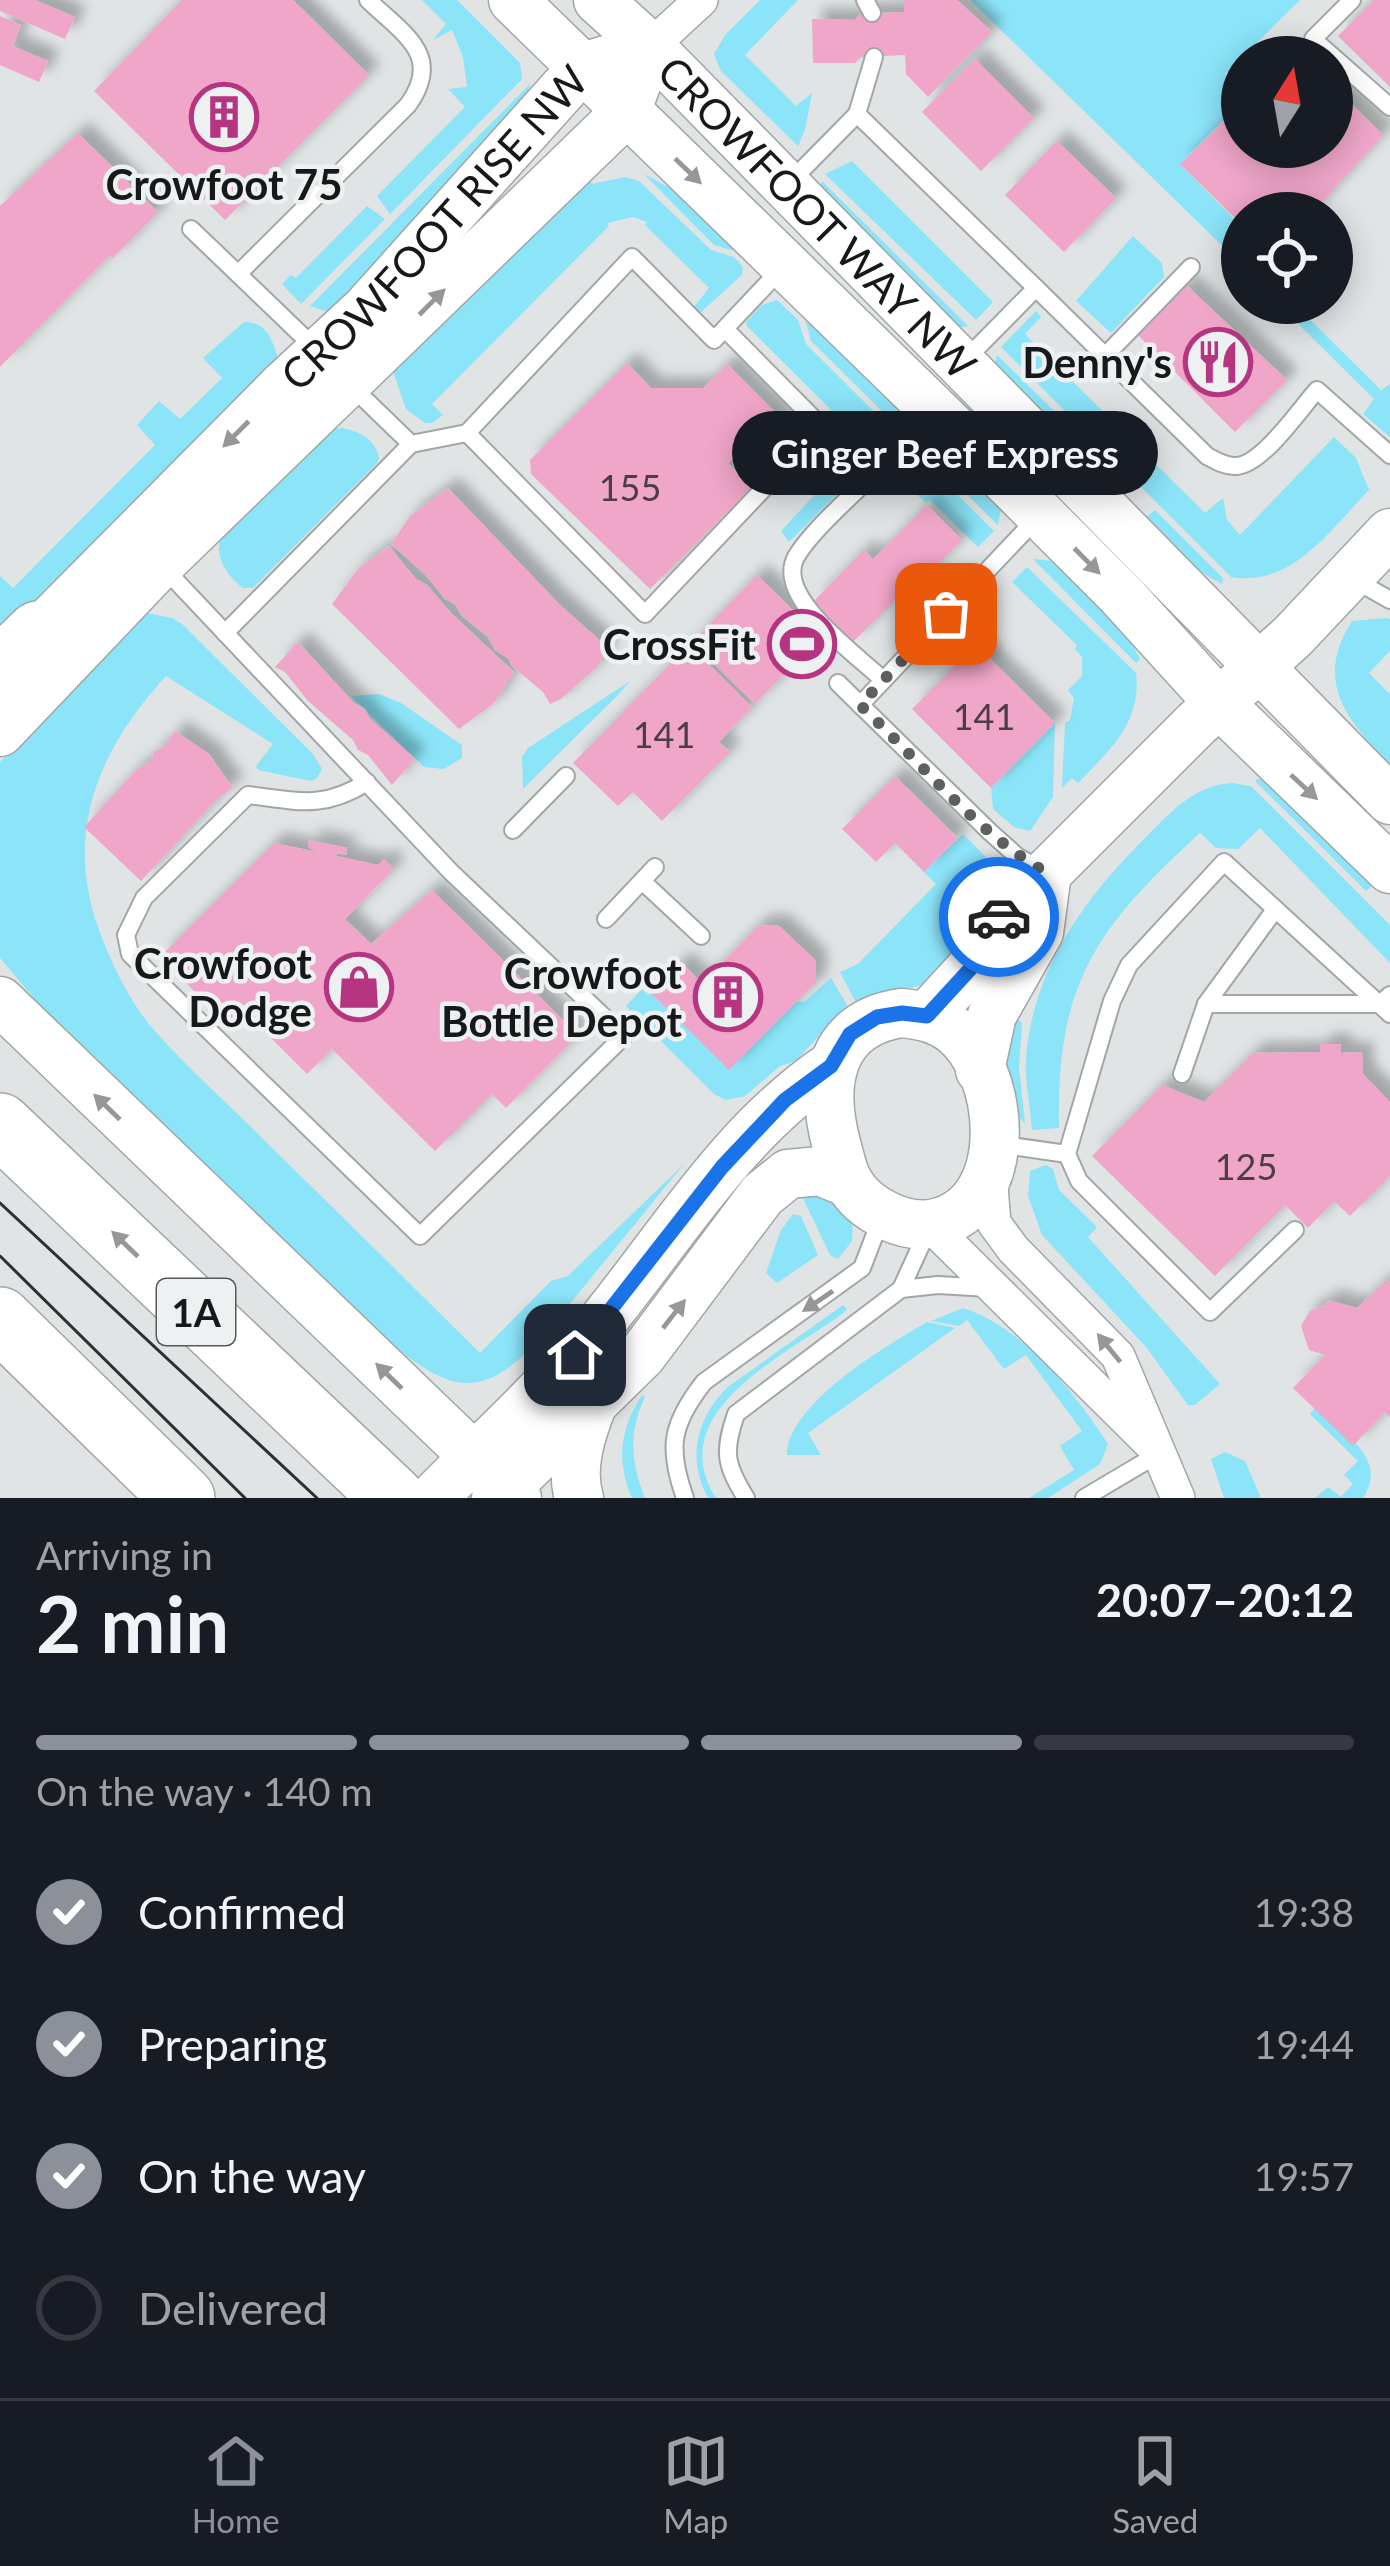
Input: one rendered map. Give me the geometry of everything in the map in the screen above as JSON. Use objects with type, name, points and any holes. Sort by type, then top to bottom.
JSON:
[{"type":"highway","name":"1A","points":[[0,1125],[393,1498]]},
{"type":"highway","points":[[0,1319],[183,1498]]},
{"type":"highway","points":[[70,1385],[130,1498]]},
{"type":"street","name":"CROWFOOT WAY NW","points":[[512,0],[1040,514],[1221,705],[1390,869]]},
{"type":"street","name":"CROWFOOT WAY NW","points":[[598,0],[650,47],[1390,800]]},
{"type":"street","points":[[650,47],[701,0]]},
{"type":"street","name":"CROWFOOT RISE NW","points":[[35,654],[160,564],[334,368],[366,309],[650,47]]},
{"type":"street","name":"CROWFOOT RISE NW","points":[[35,654],[334,368]]},
{"type":"street","points":[[927,1016],[972,967],[1006,904],[1047,873],[1196,724],[1259,669],[1370,588],[1390,532]]},
{"type":"street","points":[[0,732],[35,654]]},
{"type":"street","points":[[980,1070],[992,1015],[1039,932],[1047,873]]},
{"type":"street","points":[[0,1000],[482,1484]]},
{"type":"street","points":[[482,1484],[675,1224],[765,1119],[831,1066],[850,1034],[877,1017],[902,1013],[927,1016],[966,1043],[994,1115],[994,1223],[1013,1249],[1118,1356],[1178,1498]]},
{"type":"street","points":[[831,1066],[830,1118],[861,1196]]},
{"type":"street","points":[[482,1484],[594,1399],[642,1355],[762,1195],[788,1174],[820,1171],[903,1222],[930,1225],[954,1218],[980,1196],[993,1159]]},
{"type":"street","points":[[930,1225],[1160,1452]]},
{"type":"street","points":[[579,1498],[574,1482],[581,1432],[594,1399]]},
{"type":"lane","points":[[238,274],[422,87],[420,53],[368,0]]},
{"type":"lane","points":[[1352,0],[1313,39],[1390,107]]},
{"type":"lane","points":[[784,187],[857,114],[874,57]]},
{"type":"lane","points":[[857,114],[1207,456],[1238,467],[1254,461],[1317,390],[1390,455]]},
{"type":"lane","points":[[191,230],[411,444]]},
{"type":"lane","points":[[225,633],[411,444],[467,433],[632,257],[714,340],[785,266]]},
{"type":"lane","points":[[1104,357],[1191,267]]},
{"type":"lane","points":[[959,365],[1036,288]]},
{"type":"lane","points":[[467,433],[645,614],[822,427],[724,329]]},
{"type":"lane","points":[[874,473],[797,555],[790,574],[798,599],[883,680]]},
{"type":"lane","points":[[860,705],[1040,514]]},
{"type":"lane","points":[[160,564],[367,782],[451,872],[624,1036],[420,1236],[130,955],[126,934],[144,898],[248,795],[318,804],[367,782]]},
{"type":"lane","points":[[838,683],[990,832],[1018,857],[1047,873]]},
{"type":"lane","points":[[513,830],[566,776]]},
{"type":"lane","points":[[1295,1230],[1210,1312],[1078,1181],[1067,1154],[1112,1001],[1129,965],[1224,862],[1387,1004]]},
{"type":"lane","points":[[606,919],[648,874],[701,936]]},
{"type":"lane","points":[[1182,1073],[1206,1004],[1274,910]]},
{"type":"lane","points":[[1206,1004],[1387,1004]]},
{"type":"lane","points":[[993,1159],[1067,1154]]},
{"type":"lane","points":[[685,1498],[672,1457],[685,1406],[704,1382],[862,1268],[878,1229],[861,1196]]},
{"type":"lane","points":[[746,1498],[728,1469],[728,1440],[736,1414],[901,1289],[930,1225]]},
{"type":"lane","points":[[901,1289],[938,1285],[994,1288]]},
{"type":"lane","points":[[1084,1498],[1160,1452]]},
{"type":"shaded area","points":[[422,0],[457,0],[520,63],[522,79],[390,214],[377,196],[465,107],[448,89],[467,87],[463,57],[452,30],[433,40],[446,24]]},
{"type":"shaded area","points":[[760,0],[798,0],[745,55],[796,106],[812,93],[798,146],[721,71],[714,54],[725,35]]},
{"type":"shaded area","points":[[970,0],[1300,0],[1264,36],[1221,36],[1221,123],[1180,164],[1221,206],[1221,245]]},
{"type":"shaded area","points":[[530,84],[525,108],[334,314],[310,306]]},
{"type":"shaded area","points":[[852,161],[993,302],[976,320],[825,174]]},
{"type":"shaded area","points":[[644,174],[683,195],[745,254],[714,245]]},
{"type":"shaded area","points":[[625,177],[639,181],[711,250],[734,257],[743,267],[742,275],[701,312],[693,308],[709,288],[647,222],[633,217],[607,223],[432,404],[443,415],[425,423],[406,409],[391,365],[589,179],[592,184]]},
{"type":"shaded area","points":[[822,181],[968,326],[949,330],[817,198]]},
{"type":"shaded area","points":[[367,206],[385,219],[301,304],[282,284],[291,275],[296,278]]},
{"type":"shaded area","points":[[1133,236],[1162,263],[1164,277],[1111,333],[1076,301]]},
{"type":"shaded area","points":[[777,300],[798,320],[806,344],[994,531],[978,547],[875,456],[789,542],[781,531],[846,461],[831,447],[849,428],[747,326],[762,305]]},
{"type":"shaded area","points":[[803,310],[915,422],[903,432],[811,341]]},
{"type":"shaded area","points":[[1036,311],[1041,317],[1025,334],[1205,513],[1223,498],[1227,520],[1240,535],[1334,437],[1356,458],[1369,490],[1292,564],[1253,578],[1231,577],[1001,347]]},
{"type":"shaded area","points":[[244,322],[265,330],[280,365],[0,651],[0,576],[13,588],[155,445],[137,425],[159,401],[180,419],[222,378],[203,358]]},
{"type":"shaded area","points":[[1298,324],[1314,324],[1381,390],[1390,384],[1390,437],[1363,414],[1374,399]]},
{"type":"shaded area","points":[[997,355],[1126,481],[1115,493],[993,371]]},
{"type":"shaded area","points":[[917,424],[1001,508],[998,525],[905,434]]},
{"type":"shaded area","points":[[342,428],[370,441],[377,451],[377,463],[253,588],[243,588],[224,567],[220,540],[331,429]]},
{"type":"shaded area","points":[[1155,510],[1223,578],[1222,584],[1192,567],[1145,518]]},
{"type":"shaded area","points":[[1033,559],[1054,561],[1123,628],[1140,659],[1136,663]]},
{"type":"shaded area","points":[[1027,567],[1136,673],[1134,706],[1121,734],[1078,783],[1072,778],[1062,788],[1065,723],[1070,720],[1074,698],[1068,690],[1082,676],[1082,657],[1077,645],[1012,582]]},
{"type":"shaded area","points":[[147,613],[182,624],[313,754],[322,769],[311,781],[258,770],[256,766],[273,744],[166,676],[141,706],[103,768],[86,834],[91,905],[132,1000],[182,1060],[480,1353],[551,1281],[568,1276],[684,1164],[546,1333],[488,1379],[453,1381],[434,1374],[390,1343],[64,1034],[0,958],[0,762]]},
{"type":"shaded area","points":[[1390,619],[1390,651],[1369,673],[1390,694],[1390,764],[1349,716],[1336,682],[1341,643],[1352,621]]},
{"type":"shaded area","points":[[630,681],[523,789],[522,757],[528,748]]},
{"type":"shaded area","points":[[379,694],[401,703],[462,745],[462,758],[444,769],[424,767],[351,696]]},
{"type":"shaded area","points":[[1055,723],[1053,797],[1030,831],[1014,827],[993,809],[991,788]]},
{"type":"shaded area","points":[[1257,778],[1270,783],[1373,885],[1366,891]]},
{"type":"shaded area","points":[[1232,783],[1251,786],[1390,925],[1390,963],[1260,828],[1238,849],[1216,848],[1200,833],[1134,899],[1089,962],[1065,1034],[1059,1128],[1032,1130],[1027,1048],[1042,987],[1069,931],[1126,857],[1176,808],[1207,788]]},
{"type":"shaded area","points":[[963,834],[986,857],[996,882],[962,941],[930,980],[855,1001],[840,972],[858,964],[936,884],[924,872]]},
{"type":"shaded area","points":[[831,978],[847,1005],[796,1061],[780,1066],[745,1096],[726,1100],[714,1094],[626,1006],[642,989],[651,993],[729,1069],[797,1001],[804,1002]]},
{"type":"shaded area","points":[[1013,1014],[1022,1023],[1019,1068],[1025,1123],[1015,1113],[1006,1087]]},
{"type":"shaded area","points":[[1046,1165],[1053,1169],[1059,1190],[1097,1227],[1088,1237],[1220,1384],[1195,1405],[1188,1405],[1146,1347],[1042,1235],[1028,1196],[1030,1171]]},
{"type":"shaded area","points":[[804,1191],[824,1191],[853,1217],[852,1241],[838,1259],[830,1255]]},
{"type":"shaded area","points":[[793,1214],[801,1216],[818,1255],[777,1283],[766,1273],[781,1230]]},
{"type":"shaded area","points":[[843,1305],[847,1309],[842,1314],[763,1368],[717,1413],[705,1439],[703,1467],[716,1498],[708,1498],[698,1468],[698,1438],[718,1398]]},
{"type":"shaded area","points":[[963,1308],[1027,1346],[1080,1404],[1108,1444],[1100,1464],[1048,1498],[1029,1498],[1074,1470],[1060,1446],[1082,1431],[1026,1355],[1004,1369],[967,1320],[959,1326],[931,1321]]},
{"type":"shaded area","points":[[927,1322],[955,1328],[808,1433],[821,1455],[787,1455],[803,1416],[821,1397],[865,1361]]},
{"type":"shaded area","points":[[642,1395],[633,1448],[645,1498],[632,1498],[623,1445]]},
{"type":"shaded area","points":[[1316,1407],[1367,1459],[1370,1484],[1363,1498],[1315,1498],[1328,1487],[1341,1497],[1353,1484],[1344,1475],[1358,1461],[1310,1414]]},
{"type":"shaded area","points":[[1225,1452],[1245,1461],[1261,1498],[1224,1498],[1211,1459]]},
{"type":"building","points":[[0,0],[35,0],[75,17],[65,39],[0,11]]},
{"type":"building","name":"Crowfoot 75","points":[[182,0],[293,0],[369,75],[225,220],[94,91]]},
{"type":"building","points":[[904,0],[957,0],[992,32],[928,97],[906,74],[905,55],[861,57],[855,63],[813,63],[812,19],[855,20],[860,14],[904,12]]},
{"type":"building","points":[[1374,0],[1390,0],[1390,87],[1353,51],[1353,36],[1338,36]]},
{"type":"building","points":[[0,16],[21,25],[12,46],[48,61],[39,82],[0,65]]},
{"type":"building","points":[[975,59],[1034,118],[981,171],[922,112]]},
{"type":"building","points":[[1353,106],[1383,135],[1353,168]]},
{"type":"building","points":[[1221,124],[1221,168],[1353,168],[1331,192],[1221,192],[1221,204],[1180,164]]},
{"type":"building","points":[[78,133],[158,212],[0,367],[0,206]]},
{"type":"building","points":[[1057,141],[1116,198],[1064,252],[1005,195]]},
{"type":"building","name":"Denny's","points":[[1185,284],[1221,318],[1221,324],[1228,324],[1287,380],[1235,432],[1137,334]]},
{"type":"building","points":[[627,363],[651,388],[703,388],[727,364],[783,420],[754,450],[748,444],[728,463],[752,487],[650,589],[531,474],[530,460]]},
{"type":"building","points":[[448,488],[607,647],[598,666],[561,699],[550,704],[391,544],[411,515]]},
{"type":"building","points":[[927,505],[962,540],[853,642],[813,602],[864,550],[873,559]]},
{"type":"building","points":[[389,546],[416,579],[514,672],[493,704],[459,729],[332,604],[358,569]]},
{"type":"building","points":[[757,575],[820,637],[755,704],[692,642]]},
{"type":"building","points":[[298,642],[415,759],[392,785],[368,755],[275,667]]},
{"type":"building","points":[[689,645],[752,707],[719,742],[730,752],[662,821],[633,792],[618,806],[573,763]]},
{"type":"building","points":[[976,645],[1055,723],[991,788],[912,709]]},
{"type":"building","points":[[175,731],[209,754],[233,788],[218,798],[141,881],[84,827]]},
{"type":"building","points":[[895,776],[958,838],[924,872],[895,843],[876,862],[842,829]]},
{"type":"building","name":"Crowfoot Dodge","points":[[309,840],[347,848],[346,855],[336,856],[378,865],[384,859],[394,869],[345,919],[371,944],[432,890],[578,1035],[506,1108],[492,1094],[435,1151],[332,1049],[307,1074],[249,1016],[234,1031],[160,957],[274,843],[317,852],[308,847]]},
{"type":"building","name":"Crowfoot Bottle Depot","points":[[778,925],[816,961],[816,982],[729,1070],[651,993],[681,962],[702,983],[758,926]]},
{"type":"building","points":[[1320,1044],[1341,1044],[1341,1053],[1362,1052],[1363,1074],[1390,1102],[1390,1176],[1350,1216],[1334,1201],[1308,1228],[1285,1205],[1215,1276],[1092,1156],[1162,1085],[1204,1102],[1253,1053],[1320,1052]]},
{"type":"building","points":[[1386,1280],[1390,1283],[1390,1417],[1385,1412],[1353,1446],[1293,1388],[1325,1355],[1309,1350],[1301,1326],[1310,1311],[1327,1300],[1357,1308]]},
{"type":"tram line","points":[[0,1203],[317,1498]]},
{"type":"tram line","points":[[0,1256],[245,1498]]},
{"type":"way so far","points":[[946,614],[860,705],[990,832],[1018,857],[1047,873],[1006,904],[999,917]]},
{"type":"place","name":"Crowfoot 75","points":[[224,117]]},
{"type":"place","name":"Denny's","points":[[1218,362]]},
{"type":"place","name":"Ginger Beef Express","points":[[946,614]]},
{"type":"place","name":"CrossFit","points":[[802,644]]},
{"type":"place","name":"Crowfoot Dodge","points":[[359,987]]},
{"type":"place","name":"Crowfoot Bottle Depot","points":[[728,997]]},
{"type":"route","points":[[575,1355],[675,1224],[765,1119],[831,1066],[850,1034],[877,1017],[927,1016],[972,967],[999,917]]}]
